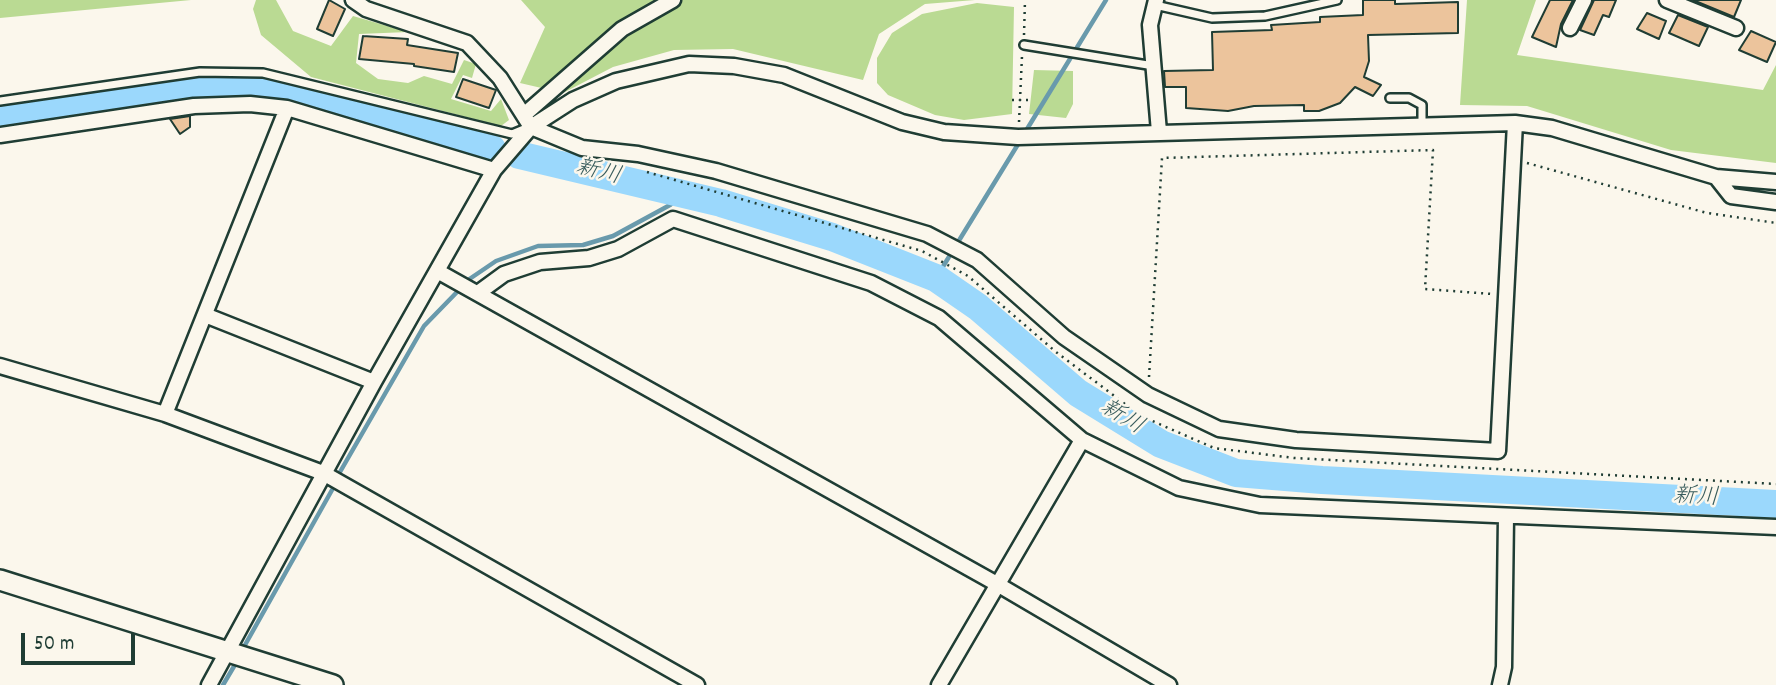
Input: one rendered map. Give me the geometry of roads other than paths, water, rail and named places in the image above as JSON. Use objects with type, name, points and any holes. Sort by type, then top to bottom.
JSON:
[{"type":"street","points":[[353,0],[366,9],[467,43],[500,78],[528,121],[582,148],[638,154],[716,172],[927,234],[977,260],[1064,337],[1148,395],[1219,429],[1296,440],[1498,451],[1515,123]]},
{"type":"street","points":[[209,685],[323,473],[439,272],[494,170],[528,121],[622,29],[673,0]]},
{"type":"street","points":[[1570,28],[1584,0]]},
{"type":"street","points":[[1667,0],[1693,5],[1736,28]]},
{"type":"street","points":[[1155,2],[1150,25],[1159,132]]},
{"type":"street","points":[[528,121],[616,81],[689,64],[734,66],[784,75],[902,122],[944,132],[1018,137],[1515,123],[1552,128],[1716,177],[1776,182]]},
{"type":"street","points":[[0,135],[194,106],[250,104],[287,108],[494,170]]},
{"type":"street","points":[[165,414],[287,108]]},
{"type":"street","points":[[1716,177],[1731,196],[1776,202]]},
{"type":"street","points":[[478,293],[504,274],[540,262],[589,258],[618,249],[673,219],[871,283],[939,318],[1082,440],[1179,488],[1260,505],[1776,527]]},
{"type":"street","points":[[439,272],[997,584],[1169,685]]},
{"type":"street","points":[[205,315],[374,382]]},
{"type":"street","points":[[0,366],[165,414],[323,473],[697,685]]},
{"type":"street","points":[[940,685],[1082,440]]},
{"type":"street","points":[[1500,685],[1504,667],[1506,517]]},
{"type":"street","points":[[0,580],[333,685]]},
{"type":"lane","points":[[1155,2],[1212,18],[1265,16],[1337,0]]},
{"type":"lane","points":[[1024,45],[1154,66]]},
{"type":"lane","points":[[0,101],[200,72],[262,74],[512,134],[528,121]]},
{"type":"lane","points":[[1390,98],[1409,98],[1422,105],[1422,125]]},
{"type":"waterway","points":[[1024,134],[1106,0]]},
{"type":"waterway","name":"新川","points":[[0,116],[217,86],[292,91],[492,149]]},
{"type":"waterway","points":[[936,278],[1020,141]]},
{"type":"waterway","name":"新川","points":[[519,155],[721,203],[832,237],[936,278],[978,307],[1078,393],[1161,444],[1236,473],[1776,504]]},
{"type":"waterway","points":[[468,280],[496,261],[538,246],[583,245],[613,236],[670,205],[683,193]]},
{"type":"waterway","points":[[340,472],[424,326],[458,291]]},
{"type":"waterway","points":[[245,645],[332,490]]},
{"type":"waterway","points":[[223,685],[236,663]]}]
